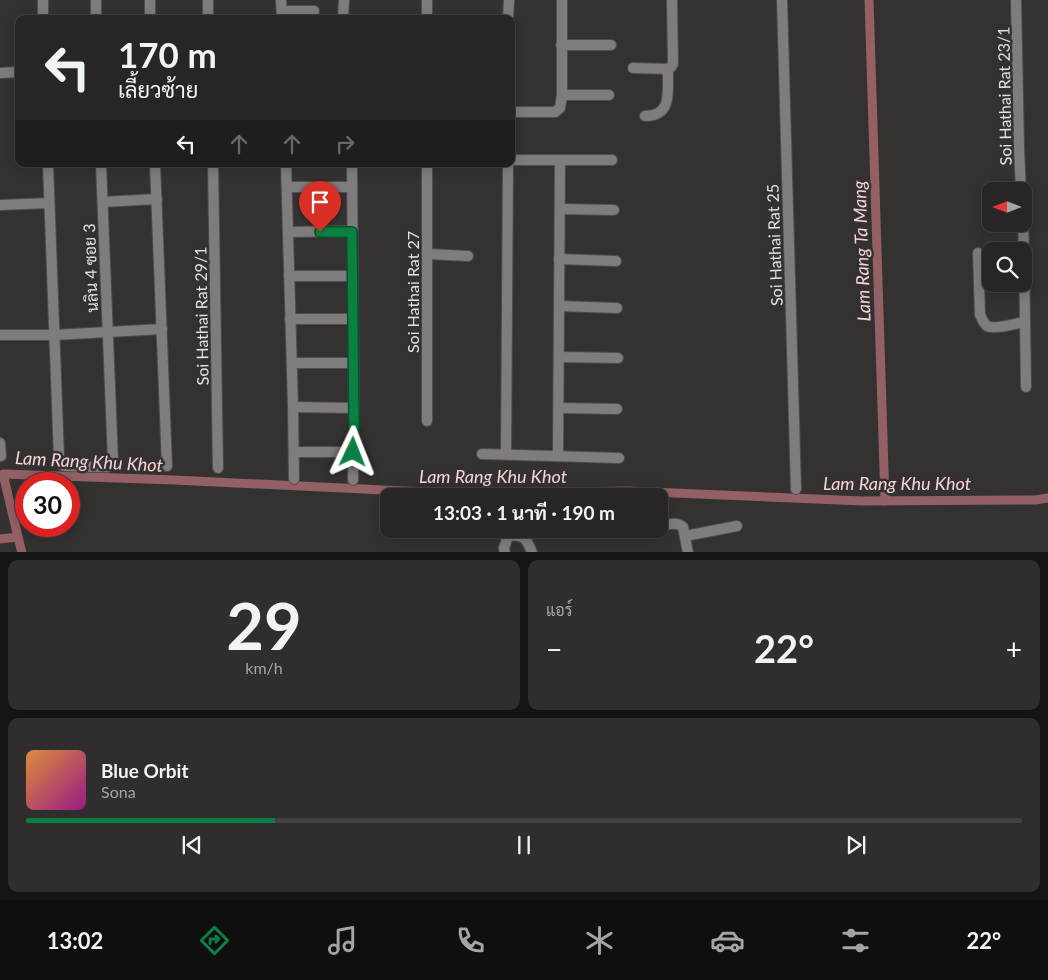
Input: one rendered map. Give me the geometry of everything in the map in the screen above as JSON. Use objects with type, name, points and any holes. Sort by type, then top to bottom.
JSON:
[{"type":"street","points":[[43,0],[43,15]]},
{"type":"street","points":[[96,0],[96,15]]},
{"type":"street","points":[[150,0],[150,15]]},
{"type":"street","points":[[208,0],[208,15]]},
{"type":"street","points":[[281,0],[282,15],[314,11]]},
{"type":"street","points":[[343,15],[344,0]]},
{"type":"street","points":[[427,0],[427,15]]},
{"type":"street","points":[[508,0],[508,15]]},
{"type":"street","points":[[515,112],[555,112],[560,108],[562,95],[562,0]]},
{"type":"street","points":[[633,68],[668,69],[673,64],[672,0]]},
{"type":"street","name":"Soi Hathai Rat 25","points":[[782,0],[796,489]]},
{"type":"street","name":"Soi Hathai Rat 23/1","points":[[1016,0],[1021,182]]},
{"type":"street","points":[[561,45],[611,45]]},
{"type":"street","points":[[645,116],[653,116],[663,111],[667,103],[668,69]]},
{"type":"street","points":[[0,73],[15,72]]},
{"type":"street","points":[[562,95],[609,96]]},
{"type":"street","points":[[515,160],[612,160]]},
{"type":"street","points":[[558,456],[560,160]]},
{"type":"street","points":[[48,167],[54,335]]},
{"type":"street","name":"นลิน 4 ซอย 3","points":[[54,335],[60,464],[64,466],[108,467],[112,465],[113,461],[101,167]]},
{"type":"street","points":[[155,167],[167,466]]},
{"type":"street","name":"Soi Hathai Rat 29/1","points":[[213,167],[218,468]]},
{"type":"street","points":[[286,167],[294,408],[294,478]]},
{"type":"street","points":[[352,167],[353,480]]},
{"type":"street","name":"Soi Hathai Rat 27","points":[[427,167],[427,421]]},
{"type":"street","points":[[506,454],[508,167]]},
{"type":"street","points":[[287,188],[352,187]]},
{"type":"street","points":[[102,202],[157,199]]},
{"type":"street","points":[[0,205],[49,203]]},
{"type":"street","points":[[560,209],[614,210]]},
{"type":"street","points":[[288,232],[352,232]]},
{"type":"street","points":[[978,253],[980,315],[983,322],[993,327],[1025,322]]},
{"type":"street","points":[[428,254],[468,256]]},
{"type":"street","points":[[560,259],[616,261]]},
{"type":"street","points":[[289,276],[352,276]]},
{"type":"street","points":[[1025,292],[1026,387]]},
{"type":"street","points":[[559,306],[617,308]]},
{"type":"street","points":[[290,318],[353,319]]},
{"type":"street","points":[[0,335],[54,335],[162,329]]},
{"type":"street","points":[[559,357],[618,358]]},
{"type":"street","points":[[292,363],[353,363]]},
{"type":"street","points":[[294,408],[354,408]]},
{"type":"street","points":[[559,408],[617,409]]},
{"type":"street","points":[[0,443],[1,456]]},
{"type":"street","points":[[294,452],[353,452]]},
{"type":"street","points":[[482,454],[619,458]]},
{"type":"street","points":[[668,524],[676,523],[683,527],[688,552]]},
{"type":"street","points":[[685,536],[737,526]]},
{"type":"street","points":[[505,552],[504,548],[508,536],[518,535],[526,540],[532,552]]},
{"type":"waterway","name":"Lam Rang Ta Mang","points":[[869,0],[885,501]]},
{"type":"waterway","name":"Lam Rang Khu Khot","points":[[15,474],[3,474],[15,524]]},
{"type":"waterway","name":"Lam Rang Khu Khot","points":[[80,477],[467,494],[627,491],[863,501],[1035,500],[1048,498]]},
{"type":"waterway","name":"Lam Rang Khu Khot","points":[[0,539],[18,537],[22,552]]},
{"type":"route","points":[[320,232],[352,232],[353,452]]}]
